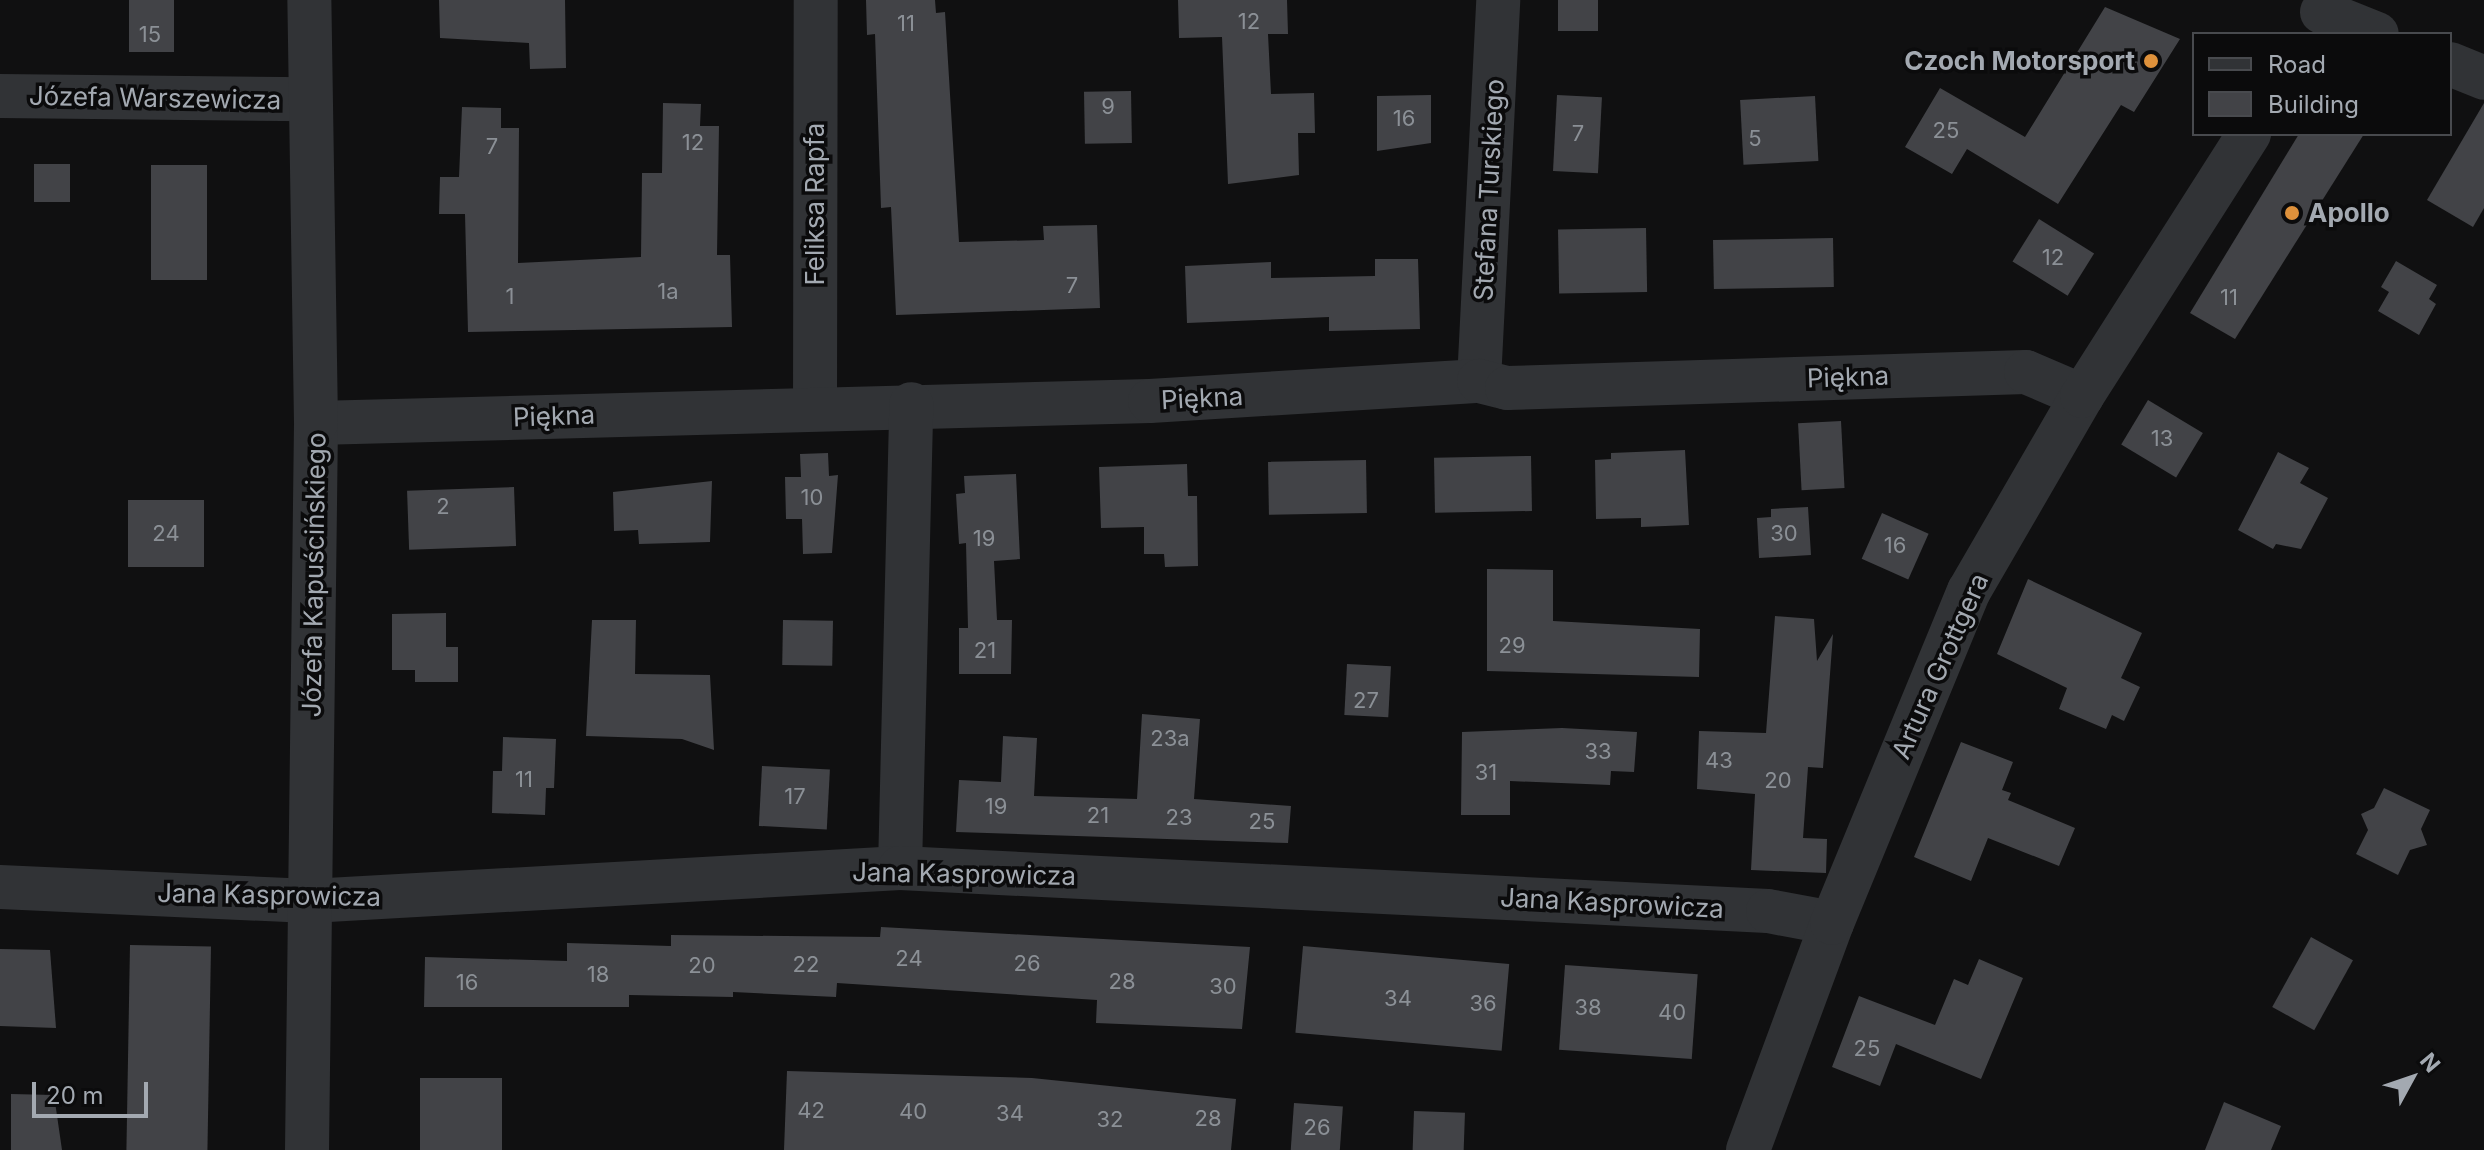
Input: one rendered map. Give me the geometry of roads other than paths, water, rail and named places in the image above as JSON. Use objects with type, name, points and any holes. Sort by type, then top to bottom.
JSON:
[{"type":"street","name":"Józefa Kapuścińskiego","points":[[307,1150],[316,423],[309,0]]},
{"type":"street","name":"Feliksa Rapfa","points":[[815,408],[816,0]]},
{"type":"street","name":"Stefana Turskiego","points":[[1479,381],[1498,0]]},
{"type":"street","points":[[2321,15],[2371,32]]},
{"type":"street","points":[[2452,65],[2484,78]]},
{"type":"street","name":"Józefa Warszewicza","points":[[0,96],[310,99]]},
{"type":"street","name":"Artura Grottgera","points":[[1748,1150],[1832,923],[1969,591],[2082,396],[2248,136]]},
{"type":"street","name":"Piękna","points":[[316,423],[911,404],[1150,401],[1479,381],[1507,388],[2026,372],[2082,396]]},
{"type":"street","points":[[900,868],[911,404]]},
{"type":"street","name":"Jana Kasprowicza","points":[[0,887],[310,901],[900,868],[1768,911],[1832,923]]},
{"type":"place","name":"Czoch Motorsport","points":[[2151,61]]},
{"type":"place","name":"Apollo","points":[[2292,213]]}]
